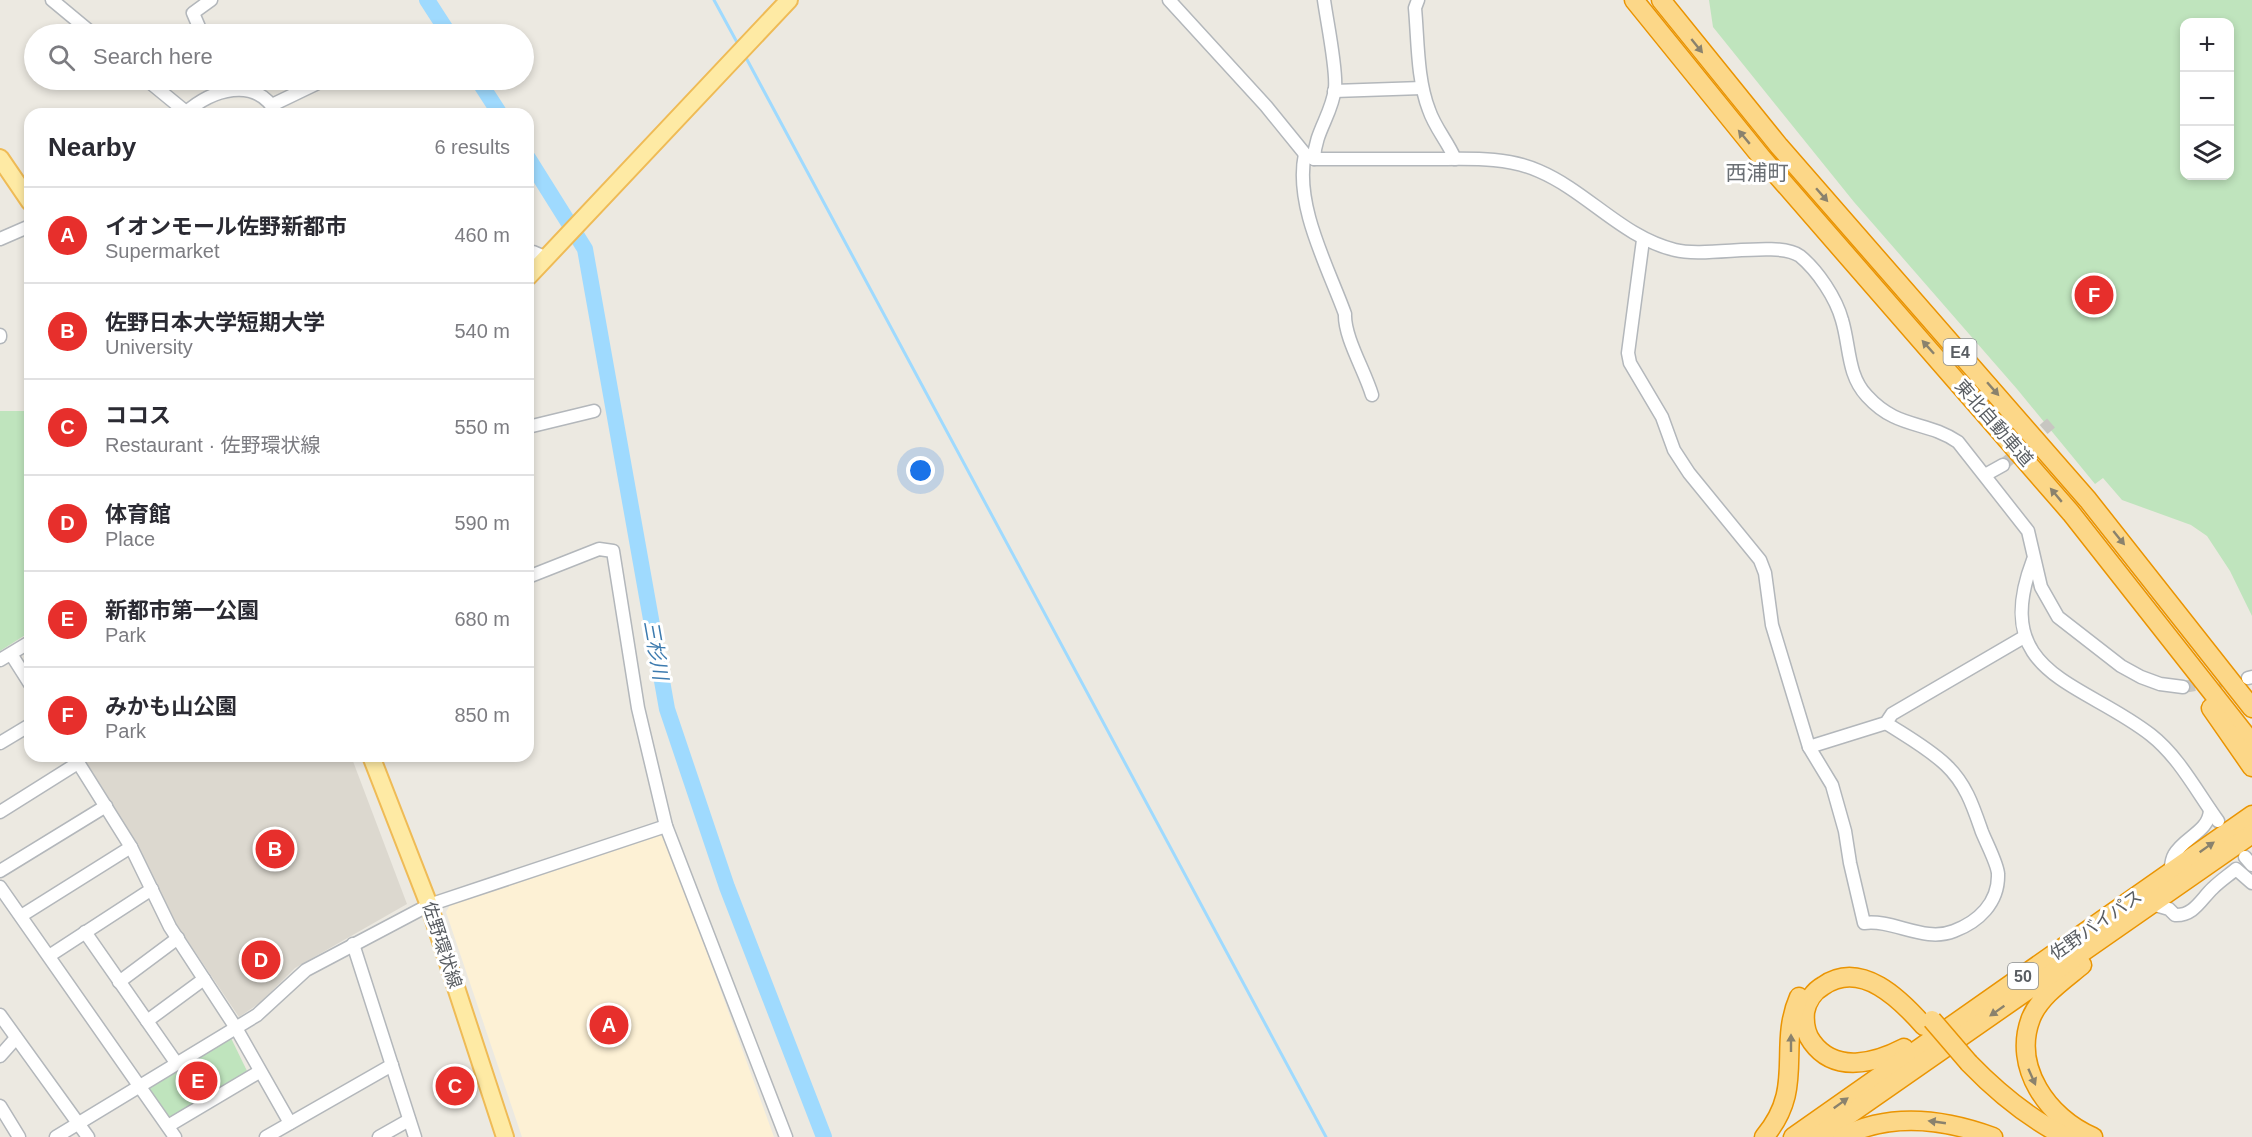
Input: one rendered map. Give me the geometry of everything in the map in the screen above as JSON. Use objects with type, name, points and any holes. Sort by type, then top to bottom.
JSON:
[{"type":"highway","name":"東北自動車道","points":[[1634,0],[1762,158],[2093,540],[2252,743]]},
{"type":"highway","name":"東北自動車道","points":[[1661,0],[1779,146],[2088,500],[2252,708]]},
{"type":"highway","points":[[2093,540],[2145,621],[2252,767]]},
{"type":"highway","name":"佐野バイパス","points":[[1793,1137],[2252,815]]},
{"type":"highway","name":"佐野バイパス","points":[[1817,1137],[2252,834]]},
{"type":"highway","points":[[2093,1137],[2067,1121],[2041,1093],[2030,1073],[2025,1042],[2031,1017],[2043,1000],[2107,944],[2133,917]]},
{"type":"highway","points":[[1928,1023],[1886,990],[1854,978],[1824,984],[1810,999],[1805,1009],[1806,1030],[1810,1040],[1825,1055],[1846,1063],[1880,1059],[1913,1043],[2039,956],[2081,935]]},
{"type":"highway","points":[[1764,1137],[1781,1113],[1788,1094],[1791,1076],[1791,1026],[1796,1004],[1803,989],[1819,975],[1842,967],[1868,970],[1904,991],[1928,1023],[2003,1110],[2044,1137]]},
{"type":"highway","points":[[1964,1065],[2030,1118],[2066,1137]]},
{"type":"highway","points":[[1842,1137],[1886,1123],[1920,1120],[1958,1126],[1993,1137]]},
{"type":"main road","points":[[534,271],[789,0]]},
{"type":"main road","points":[[0,158],[24,193]]},
{"type":"main road","name":"佐野環状線","points":[[373,762],[429,905],[505,1137]]},
{"type":"street","points":[[52,0],[81,24]]},
{"type":"street","points":[[198,24],[193,13],[211,0]]},
{"type":"street","points":[[1169,0],[1310,157],[1500,161],[1540,171],[1643,240],[1677,251],[1704,253],[1755,250],[1790,251],[1799,255],[1814,269],[1833,300],[1842,320],[1850,365],[1857,383],[1866,396],[1899,421],[1943,432],[1958,442],[2028,531],[2033,560],[2047,602],[2069,626],[2121,666],[2160,684],[2183,687]]},
{"type":"street","points":[[1324,0],[1334,91],[1330,108],[1320,125],[1310,157],[1302,169],[1304,201],[1345,314],[1345,328],[1363,366],[1372,395]]},
{"type":"street","points":[[1418,0],[1415,8],[1422,88],[1434,122],[1446,139],[1455,159]]},
{"type":"street","points":[[1334,91],[1422,88]]},
{"type":"street","points":[[159,90],[179,108]]},
{"type":"street","points":[[192,108],[215,90]]},
{"type":"street","points":[[248,90],[255,92],[274,108]]},
{"type":"street","points":[[277,108],[307,90]]},
{"type":"street","points":[[0,238],[24,228]]},
{"type":"street","points":[[1643,240],[1628,353],[1630,363],[1662,417],[1674,450],[1689,473],[1760,560],[1765,573],[1772,625],[1809,747],[1832,785],[1845,831],[1864,923],[1876,921],[1930,935],[1952,932],[1984,915],[1994,896],[1998,873],[1972,800],[1965,787],[1933,754],[1886,723]]},
{"type":"street","points":[[534,253],[547,258]]},
{"type":"street","points":[[534,426],[594,411]]},
{"type":"street","points":[[1986,475],[2004,465]]},
{"type":"street","points":[[534,574],[599,549],[613,551],[638,708],[666,826],[786,1137]]},
{"type":"street","points":[[2033,560],[2022,602],[2024,637],[2032,653],[2066,684],[2151,735],[2170,753],[2218,821]]},
{"type":"street","points":[[1809,747],[1886,723],[1892,714],[2024,637]]},
{"type":"street","points":[[0,660],[24,646]]},
{"type":"street","points":[[11,654],[24,675]]},
{"type":"street","points":[[0,743],[24,729]]},
{"type":"street","points":[[0,812],[73,762]]},
{"type":"street","points":[[77,762],[131,847],[178,939],[236,1028],[290,1123]]},
{"type":"street","points":[[0,871],[106,806]]},
{"type":"street","points":[[2170,874],[2173,856],[2201,830],[2210,818],[2210,810]]},
{"type":"street","points":[[57,1137],[257,1015],[306,970],[352,944],[429,905],[666,826]]},
{"type":"street","points":[[21,916],[131,847]]},
{"type":"street","points":[[2152,904],[2169,909],[2175,915],[2183,916],[2194,909],[2214,887],[2236,869],[2252,884]]},
{"type":"street","points":[[0,887],[175,1137]]},
{"type":"street","points":[[49,956],[152,889]]},
{"type":"street","points":[[85,932],[177,1064]]},
{"type":"street","points":[[119,982],[178,939]]},
{"type":"street","points":[[352,944],[415,1137]]},
{"type":"street","points":[[147,1021],[204,979]]},
{"type":"street","points":[[0,1014],[88,1137]]},
{"type":"street","points":[[0,1056],[16,1038]]},
{"type":"street","points":[[266,1137],[392,1065]]},
{"type":"street","points":[[168,1126],[259,1072]]},
{"type":"street","points":[[0,1106],[19,1137]]},
{"type":"street","points":[[379,1137],[409,1120]]},
{"type":"shaded area","points":[[85,762],[353,762],[407,904],[295,968],[261,1002],[239,1017],[177,925],[136,842]]},
{"type":"shaded area","points":[[654,834],[665,837],[774,1137],[522,1137],[446,912],[450,905]]},
{"type":"green space","points":[[1709,0],[2252,0],[2252,616],[2230,571],[2207,536],[2191,525],[2122,500],[2103,478],[2095,484],[2017,389],[1854,202],[1713,27]]},
{"type":"green space","points":[[0,411],[24,411],[24,636],[0,651]]},
{"type":"green space","points":[[230,1036],[248,1073],[170,1118],[149,1088]]},
{"type":"waterway","name":"三杉川","points":[[427,0],[443,24]]},
{"type":"waterway","points":[[714,0],[739,46]]},
{"type":"waterway","points":[[744,54],[1326,1137]]},
{"type":"waterway","name":"三杉川","points":[[484,90],[496,108]]},
{"type":"waterway","name":"三杉川","points":[[534,168],[585,249],[667,709],[727,887],[824,1137]]},
{"type":"tunnel","points":[[2003,465],[2051,423]]},
{"type":"tunnel","points":[[2183,687],[2235,679]]},
{"type":"place","name":"みかも山公園","points":[[2094,295]]},
{"type":"place","name":"佐野日本大学短期大学","points":[[275,849]]},
{"type":"place","name":"体育館","points":[[261,960]]},
{"type":"place","name":"イオンモール佐野新都市","points":[[609,1025]]},
{"type":"place","name":"新都市第一公園","points":[[198,1081]]},
{"type":"place","name":"ココス","points":[[455,1086]]},
{"type":"district","name":"西浦町","points":[[1757,172]]}]
